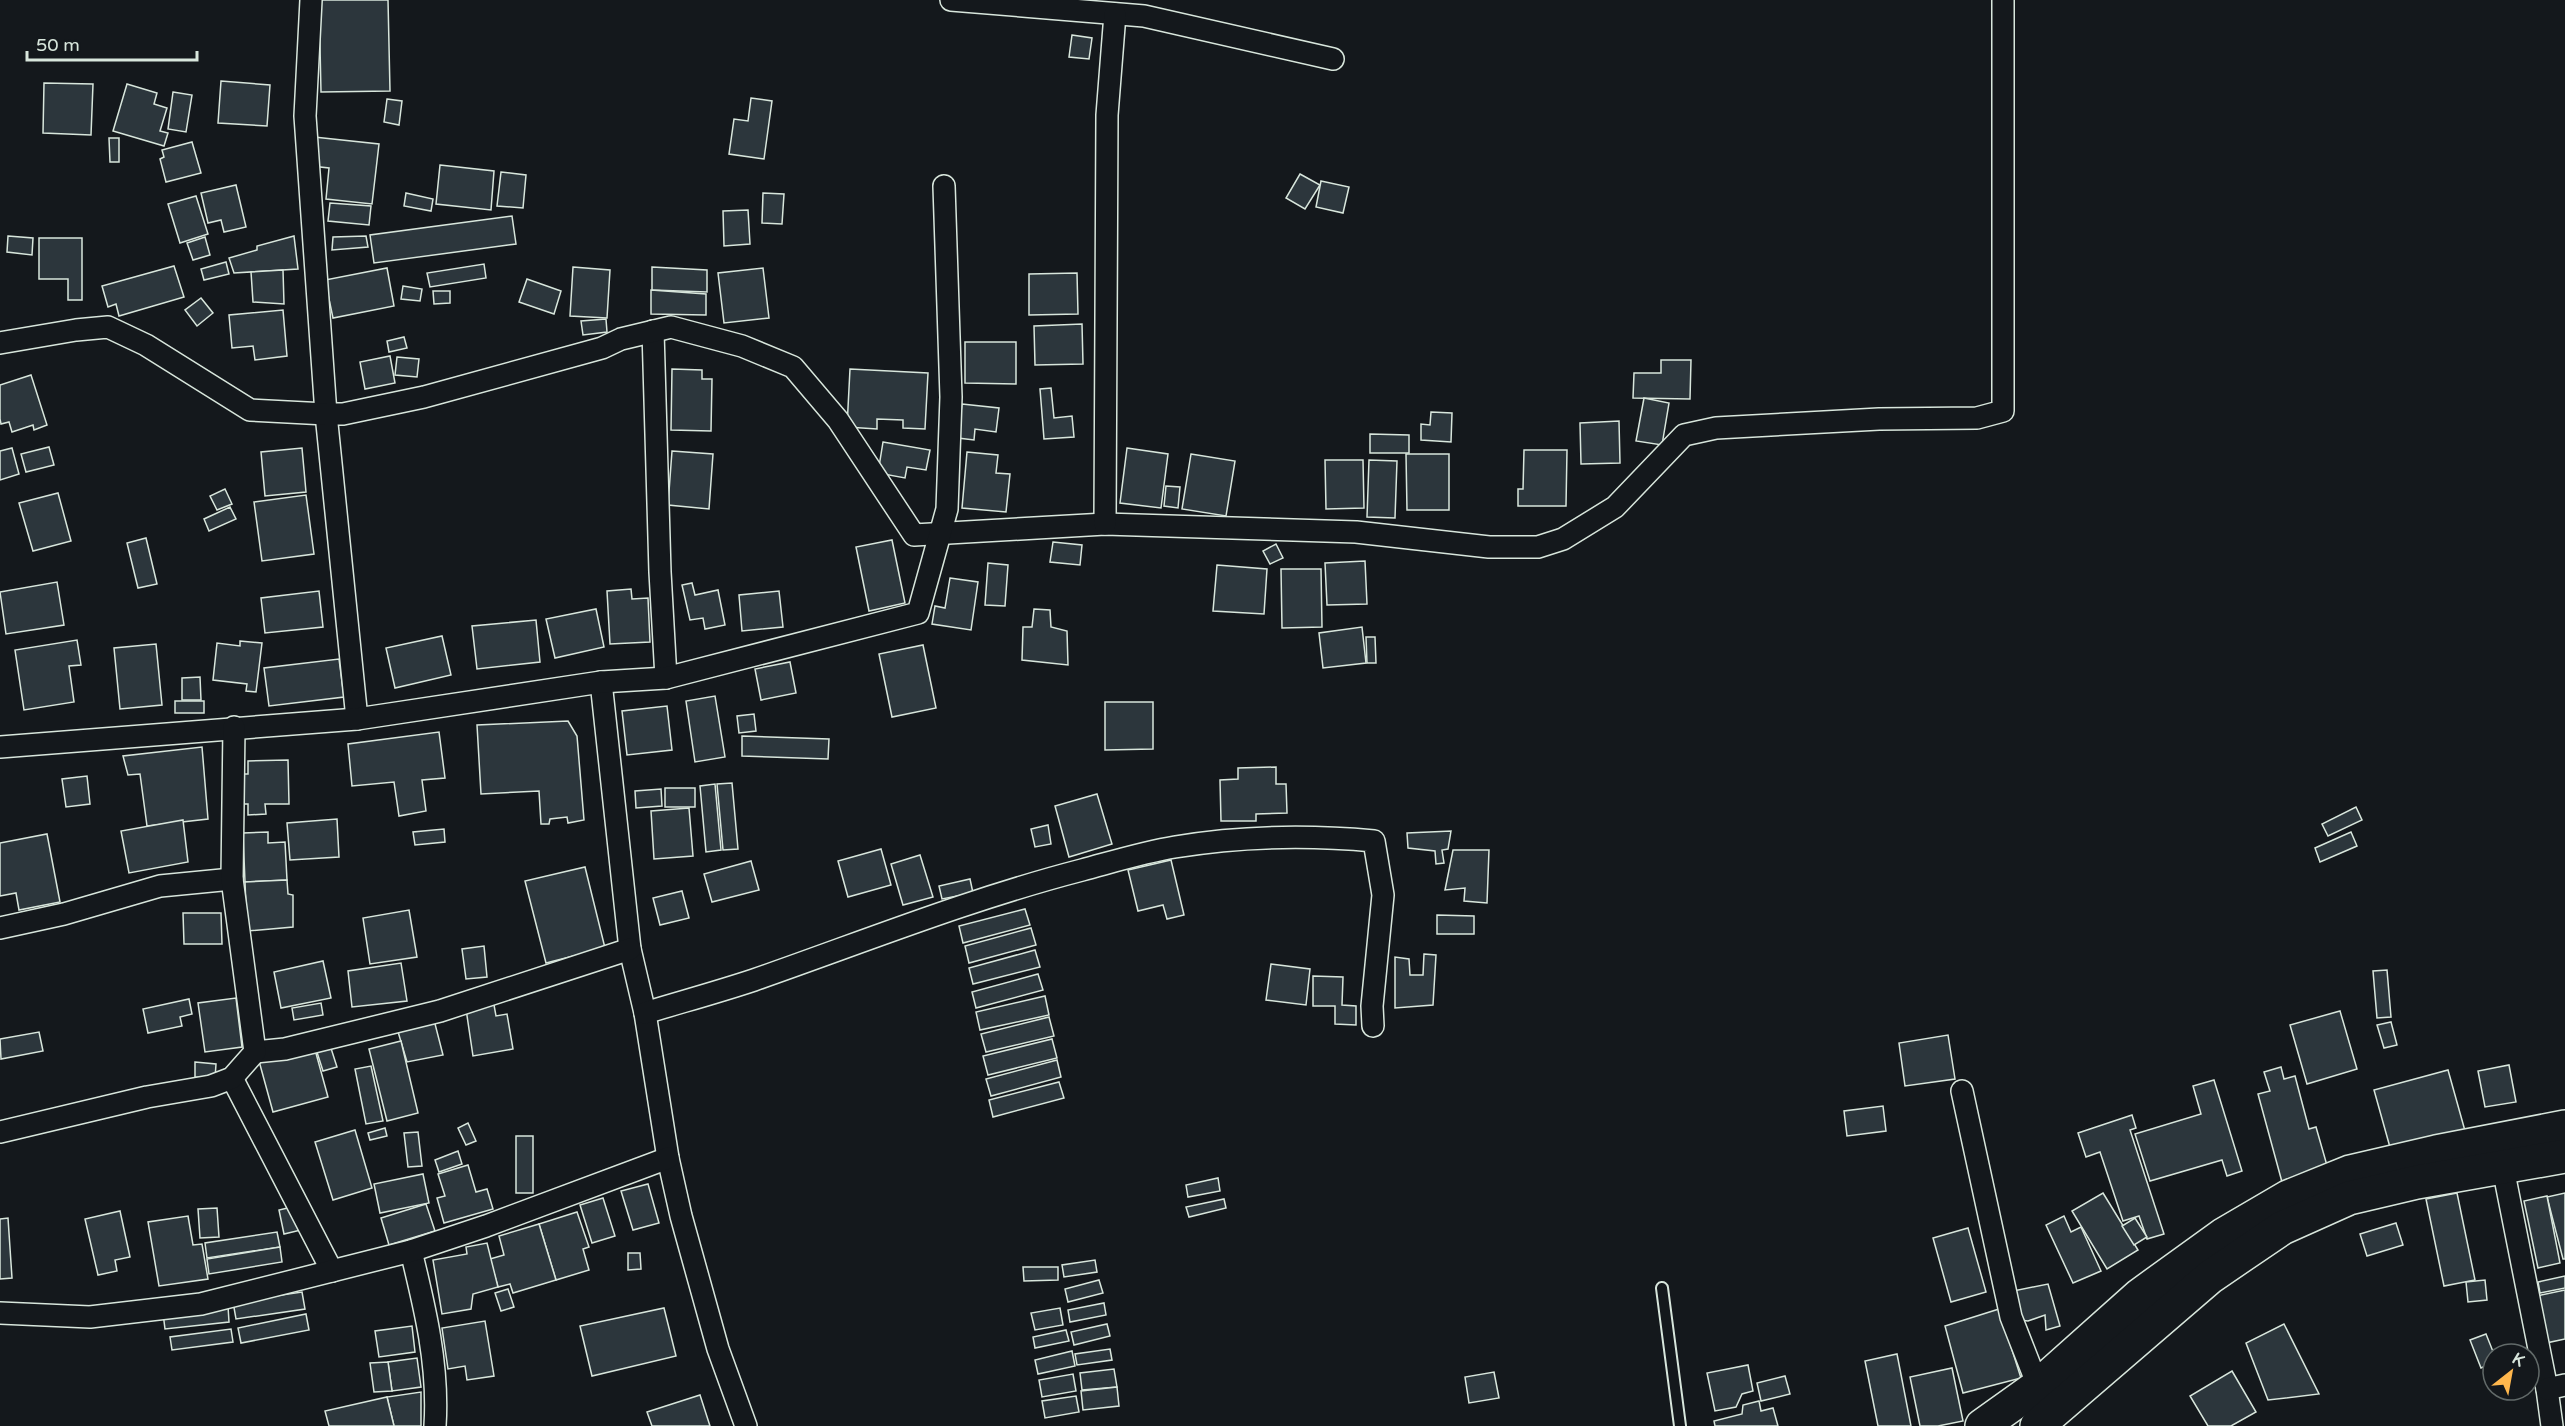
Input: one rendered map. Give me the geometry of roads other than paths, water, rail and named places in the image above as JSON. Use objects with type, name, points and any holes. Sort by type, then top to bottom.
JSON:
[{"type":"highway","points":[[1982,1426],[2038,1386],[2140,1295],[2223,1235],[2288,1197],[2350,1173],[2436,1152],[2565,1127]]},
{"type":"highway","points":[[2037,1426],[2210,1277],[2282,1228],[2349,1198],[2417,1182],[2565,1156]]},
{"type":"street","points":[[311,0],[305,116],[326,414],[357,718]]},
{"type":"street","points":[[951,0],[1115,14],[1144,8],[1333,59]]},
{"type":"street","points":[[0,343],[108,327],[146,345],[250,410],[343,414],[424,397],[671,327],[742,346],[793,367],[838,420],[914,535],[1105,524],[1356,531],[1489,547],[1538,547],[1563,540],[1615,507],[1684,435],[1716,428],[1879,418],[1977,418],[2002,411],[2003,0]]},
{"type":"street","points":[[1105,524],[1107,115],[1115,14]]},
{"type":"street","points":[[0,747],[357,718],[601,682],[666,678],[918,613],[947,509],[951,397],[944,186]]},
{"type":"street","points":[[653,331],[666,678]]},
{"type":"street","points":[[601,682],[630,950],[645,1013],[668,1158],[681,1216],[718,1349],[746,1426]]},
{"type":"street","points":[[234,727],[232,879],[255,1052]]},
{"type":"street","points":[[645,1013],[753,980],[883,932],[1024,885],[1122,860],[1174,847],[1273,837],[1338,838],[1374,841],[1383,895],[1372,1006],[1373,1026]]},
{"type":"street","points":[[0,928],[64,914],[160,886],[232,879]]},
{"type":"street","points":[[0,1132],[147,1097],[211,1086],[232,1078],[255,1052],[285,1049],[440,1011],[630,950]]},
{"type":"street","points":[[232,1078],[332,1271]]},
{"type":"street","points":[[1962,1091],[2011,1317],[2038,1386]]},
{"type":"street","points":[[0,1313],[90,1317],[201,1304],[411,1251],[486,1226],[668,1158]]},
{"type":"street","points":[[2503,1168],[2556,1387],[2552,1426]]},
{"type":"street","points":[[411,1251],[428,1318],[437,1397],[435,1426]]},
{"type":"lane","points":[[1662,1288],[1680,1426]]}]
